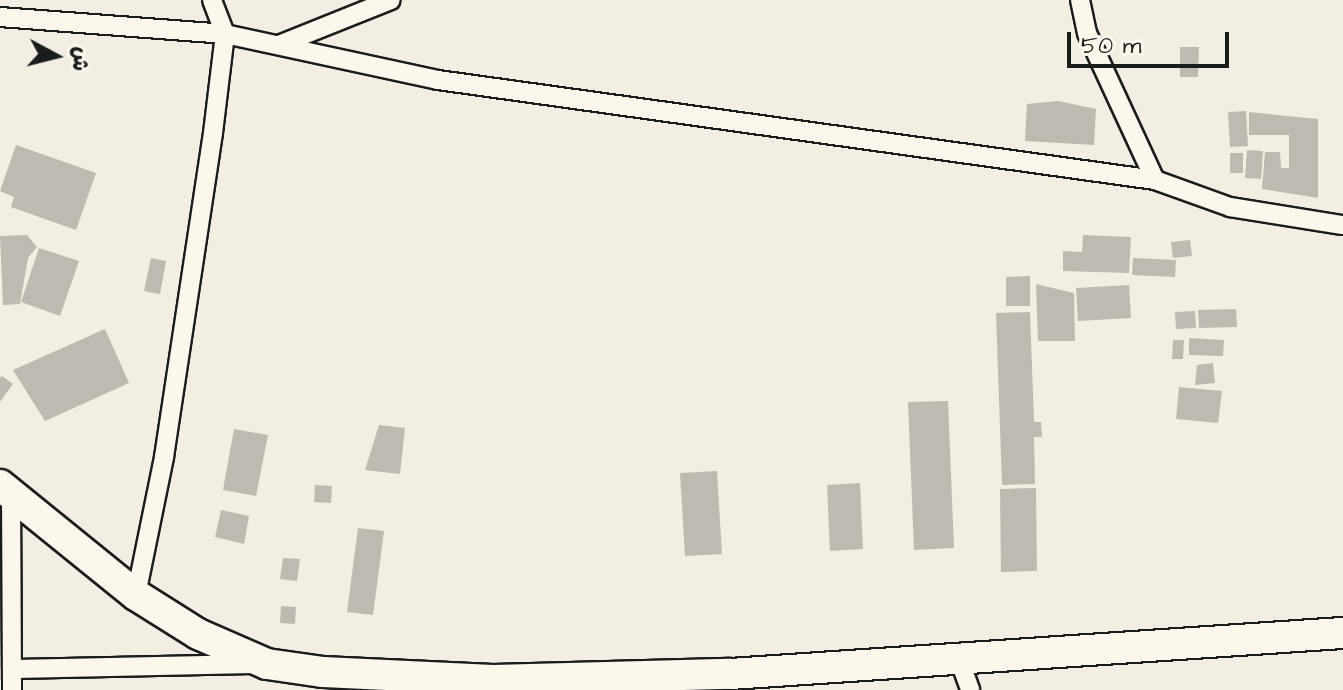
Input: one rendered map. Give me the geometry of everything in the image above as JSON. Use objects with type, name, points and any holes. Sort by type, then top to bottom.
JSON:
[{"type":"main road","points":[[5,489],[136,595],[198,634],[267,664],[521,679],[959,659],[1343,633]]},
{"type":"street","points":[[136,595],[164,457],[225,34],[212,0]]},
{"type":"street","points":[[281,44],[391,0]]},
{"type":"street","points":[[1080,0],[1087,33],[1155,180]]},
{"type":"street","points":[[0,17],[225,34],[438,80],[1155,180],[1230,207],[1343,225]]},
{"type":"street","points":[[5,489],[12,690]]},
{"type":"street","points":[[959,659],[970,690]]},
{"type":"street","points":[[12,669],[267,664]]},
{"type":"building","points":[[1180,47],[1199,47],[1198,77],[1180,77]]},
{"type":"building","points":[[1058,101],[1096,109],[1094,145],[1025,141],[1027,104]]},
{"type":"building","points":[[1246,111],[1248,146],[1230,147],[1228,112]]},
{"type":"building","points":[[1249,112],[1318,119],[1318,198],[1262,189],[1265,152],[1280,152],[1281,168],[1289,168],[1289,135],[1249,135]]},
{"type":"building","points":[[16,145],[96,173],[76,230],[11,207],[14,197],[0,191]]},
{"type":"building","points":[[1247,150],[1263,151],[1261,179],[1245,178]]},
{"type":"building","points":[[1230,153],[1243,153],[1243,173],[1230,173]]},
{"type":"building","points":[[27,235],[37,247],[28,258],[20,304],[3,305],[0,236]]},
{"type":"building","points":[[1083,235],[1131,237],[1129,273],[1063,271],[1063,251],[1082,252]]},
{"type":"building","points":[[1190,240],[1192,256],[1173,258],[1171,242]]},
{"type":"building","points":[[39,248],[79,261],[60,316],[21,302]]},
{"type":"building","points":[[151,258],[166,261],[160,294],[144,291]]},
{"type":"building","points":[[1133,258],[1176,260],[1175,277],[1132,275]]},
{"type":"building","points":[[1030,276],[1030,306],[1006,306],[1006,277]]},
{"type":"building","points":[[1036,284],[1074,293],[1075,341],[1038,341]]},
{"type":"building","points":[[1129,285],[1131,318],[1078,321],[1076,288]]},
{"type":"building","points":[[1236,309],[1237,327],[1199,328],[1198,310]]},
{"type":"building","points":[[1195,311],[1196,328],[1176,329],[1175,312]]},
{"type":"building","points":[[1030,312],[1034,422],[1041,422],[1042,437],[1034,437],[1035,484],[1002,485],[996,313]]},
{"type":"building","points":[[105,329],[129,383],[45,421],[13,370]]},
{"type":"building","points":[[1189,338],[1224,340],[1223,356],[1189,355]]},
{"type":"building","points":[[1173,340],[1184,340],[1183,359],[1172,359]]},
{"type":"building","points":[[1213,363],[1215,383],[1195,385],[1197,365]]},
{"type":"building","points":[[2,376],[13,384],[0,402],[0,378]]},
{"type":"building","points":[[1179,387],[1222,391],[1218,423],[1176,419]]},
{"type":"building","points":[[948,401],[954,548],[914,550],[908,402]]},
{"type":"building","points":[[379,425],[405,428],[400,474],[365,470]]},
{"type":"building","points":[[234,429],[268,435],[256,496],[223,490]]},
{"type":"building","points":[[717,471],[722,554],[685,556],[680,473]]},
{"type":"building","points":[[860,483],[863,549],[830,551],[827,485]]},
{"type":"building","points":[[315,485],[332,486],[331,503],[314,502]]},
{"type":"building","points":[[1036,488],[1037,571],[1001,572],[1000,489]]},
{"type":"building","points":[[221,510],[249,516],[244,544],[215,537]]},
{"type":"building","points":[[358,528],[384,531],[373,615],[347,612]]},
{"type":"building","points":[[283,558],[300,559],[297,581],[280,579]]},
{"type":"building","points":[[281,606],[296,607],[295,624],[280,623]]}]
